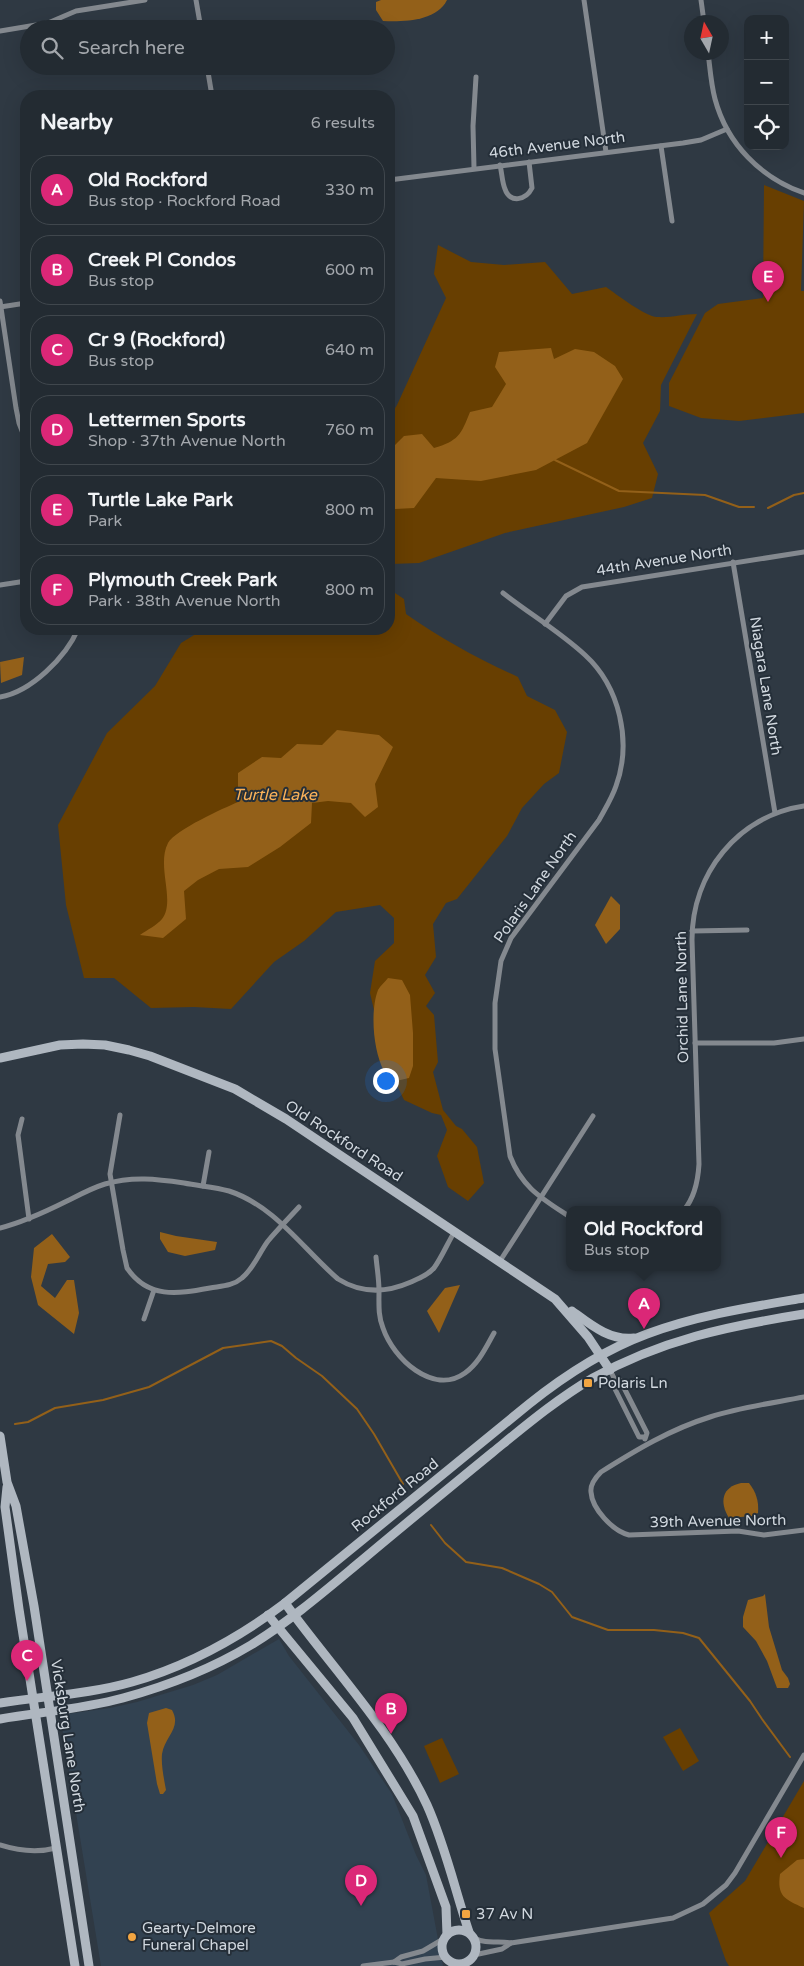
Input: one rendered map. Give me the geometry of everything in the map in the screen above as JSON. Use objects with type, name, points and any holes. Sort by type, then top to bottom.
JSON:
[{"type":"main road","name":"Old Rockford Road","points":[[0,1058],[60,1045],[105,1045],[129,1050],[208,1078],[261,1103],[556,1298],[573,1317],[610,1370]]},
{"type":"main road","points":[[556,1298],[608,1334],[627,1338],[646,1334]]},
{"type":"main road","name":"Rockford Road","points":[[0,1703],[132,1682],[171,1668],[214,1647],[285,1603],[554,1384],[601,1356],[646,1334],[710,1315],[804,1298]]},
{"type":"main road","name":"Rockford Road","points":[[0,1719],[122,1698],[172,1682],[222,1660],[251,1645],[293,1615],[557,1402],[595,1377],[648,1352],[699,1334],[721,1328],[804,1314]]},
{"type":"main road","name":"Vicksburg Lane North","points":[[0,1436],[7,1482],[16,1506],[89,1966]]},
{"type":"main road","name":"Vicksburg Lane North","points":[[7,1482],[5,1507],[32,1698],[36,1713],[75,1966]]},
{"type":"main road","points":[[268,1615],[353,1718],[413,1816],[446,1907],[446,1936],[442,1946],[448,1961],[459,1964],[471,1960],[477,1947],[436,1828],[413,1778],[355,1691],[285,1603]]},
{"type":"main road","points":[[446,1936],[454,1930],[460,1929],[472,1935]]},
{"type":"street","points":[[56,20],[76,12],[145,0]]},
{"type":"street","points":[[196,0],[199,20]]},
{"type":"street","points":[[584,0],[606,152]]},
{"type":"street","points":[[701,0],[703,15]]},
{"type":"street","points":[[0,31],[20,28]]},
{"type":"street","points":[[709,60],[714,97],[727,129],[742,151],[761,170],[776,180],[804,193]]},
{"type":"street","points":[[208,75],[211,90]]},
{"type":"street","points":[[474,168],[473,126],[476,76]]},
{"type":"street","name":"46th Avenue North","points":[[395,179],[662,146],[701,140],[727,129]]},
{"type":"street","points":[[662,146],[672,222]]},
{"type":"street","points":[[500,165],[505,192],[509,196],[520,199],[525,197],[532,188],[529,162]]},
{"type":"street","points":[[20,303],[0,305],[20,426]]},
{"type":"street","name":"44th Avenue North","points":[[545,624],[566,596],[582,587],[804,552]]},
{"type":"street","name":"Niagara Lane North","points":[[733,562],[774,813]]},
{"type":"street","points":[[0,585],[20,582]]},
{"type":"street","name":"Polaris Lane North","points":[[503,593],[587,657],[600,672],[610,689],[618,708],[622,727],[623,747],[621,766],[609,804],[511,938],[503,955],[498,974],[495,1003],[495,1049],[508,1143],[515,1168],[530,1189],[566,1214]]},
{"type":"street","points":[[0,697],[22,690],[59,659],[75,635]]},
{"type":"street","name":"Orchid Lane North","points":[[686,1206],[694,1192],[698,1179],[699,1164],[692,931],[697,900],[713,864],[740,834],[774,813],[804,806]]},
{"type":"street","points":[[692,931],[747,930]]},
{"type":"street","points":[[695,1044],[774,1043],[804,1039]]},
{"type":"street","points":[[120,1115],[110,1174],[127,1268],[139,1282],[154,1290],[171,1293],[187,1292],[230,1285],[241,1280],[249,1272],[268,1242],[299,1207]]},
{"type":"street","points":[[500,1261],[593,1116]]},
{"type":"street","points":[[22,1119],[18,1135],[29,1219]]},
{"type":"street","points":[[203,1186],[209,1152]]},
{"type":"street","points":[[0,1228],[29,1219],[91,1190],[111,1183],[144,1178],[203,1186],[229,1191],[246,1198],[261,1207],[283,1226],[338,1279],[349,1286],[361,1290],[379,1291],[401,1287],[428,1273],[434,1267],[454,1230]]},
{"type":"street","points":[[376,1257],[379,1314],[383,1328],[389,1342],[409,1364],[427,1377],[444,1379],[463,1374],[473,1366],[494,1332]]},
{"type":"street","points":[[144,1320],[154,1290]]},
{"type":"street","name":"Old Rockford Road","points":[[610,1370],[615,1380]]},
{"type":"street","name":"Old Rockford Road","points":[[615,1380],[620,1380],[647,1433],[644,1437]]},
{"type":"street","name":"Old Rockford Road","points":[[615,1380],[612,1383],[639,1437],[644,1437]]},
{"type":"street","points":[[648,1444],[685,1426],[711,1417],[736,1410],[804,1397]]},
{"type":"street","name":"Old Rockford Road","points":[[644,1437],[648,1444]]},
{"type":"street","name":"39th Avenue North","points":[[648,1444],[601,1472],[590,1491],[593,1500],[607,1522],[620,1533],[629,1535],[738,1531],[764,1535],[804,1530]]},
{"type":"street","points":[[472,1935],[489,1943],[511,1943],[656,1921],[688,1912],[703,1904],[726,1885],[735,1873],[804,1755]]},
{"type":"street","points":[[0,1845],[14,1850],[29,1851],[56,1848]]},
{"type":"street","points":[[394,1962],[401,1957],[423,1950],[446,1936]]},
{"type":"street","points":[[471,1960],[502,1949],[511,1943]]},
{"type":"street","points":[[363,1966],[394,1962],[402,1964],[425,1959],[448,1961]]},
{"type":"shaded area","points":[[764,185],[804,201],[801,291],[804,291],[804,413],[739,421],[701,418],[669,406],[669,383],[705,313],[718,304],[763,298]]},
{"type":"shaded area","points":[[438,245],[471,262],[504,265],[545,262],[572,294],[606,287],[631,305],[652,316],[667,317],[697,314],[661,385],[660,411],[643,443],[658,474],[652,498],[624,507],[505,533],[419,563],[395,564],[395,408],[446,298],[434,274]]},
{"type":"shaded area","points":[[395,593],[404,599],[406,614],[461,648],[518,677],[527,696],[555,710],[567,732],[559,773],[544,784],[522,808],[507,836],[457,899],[446,903],[433,924],[436,957],[425,975],[435,993],[426,1006],[434,1015],[438,1062],[433,1072],[443,1110],[477,1147],[484,1183],[468,1201],[448,1187],[437,1156],[447,1130],[441,1115],[432,1113],[404,1100],[386,1062],[370,993],[375,961],[394,943],[394,918],[380,905],[336,912],[304,941],[274,962],[231,1009],[194,1007],[151,1008],[114,978],[84,978],[66,905],[58,825],[107,733],[155,686],[181,643],[194,635],[395,635]]},
{"type":"shaded area","points":[[279,1639],[289,1656],[359,1745],[392,1794],[426,1875],[443,1966],[101,1966],[60,1715],[137,1702],[193,1685],[217,1675]]},
{"type":"shaded area","points":[[680,1728],[699,1761],[683,1771],[663,1737]]},
{"type":"shaded area","points":[[442,1738],[459,1774],[440,1783],[424,1746]]},
{"type":"shaded area","points":[[804,1781],[804,1966],[729,1966],[709,1913],[745,1881]]},
{"type":"water","points":[[381,0],[447,0],[442,7],[428,16],[419,19],[395,21],[382,20],[376,10],[376,2]]},
{"type":"water","points":[[551,348],[554,359],[575,349],[594,352],[615,366],[623,379],[587,443],[536,470],[481,481],[436,478],[414,508],[395,509],[395,445],[404,436],[422,434],[434,448],[448,443],[454,440],[461,432],[470,412],[492,407],[506,384],[495,367],[499,352]]},
{"type":"water","points":[[24,657],[22,675],[1,683],[0,662]]},
{"type":"water","name":"Turtle Lake","points":[[337,730],[379,735],[393,747],[375,784],[378,807],[365,817],[351,803],[328,801],[312,803],[311,823],[280,847],[248,867],[219,869],[198,880],[184,891],[186,919],[163,938],[140,935],[160,921],[166,912],[167,893],[164,862],[168,843],[172,838],[200,820],[238,802],[238,773],[262,757],[281,758],[297,744],[322,745]]},
{"type":"water","points":[[611,896],[620,905],[620,929],[606,944],[595,925]]},
{"type":"water","points":[[388,978],[402,980],[410,995],[413,1033],[413,1066],[409,1078],[396,1081],[384,1071],[380,1063],[375,1042],[373,1020],[379,988]]},
{"type":"water","points":[[160,1232],[217,1242],[215,1250],[185,1256],[168,1252],[160,1239]]},
{"type":"water","points":[[52,1234],[70,1257],[65,1262],[48,1264],[41,1286],[55,1298],[67,1280],[74,1280],[79,1313],[74,1334],[38,1305],[31,1277],[34,1248]]},
{"type":"water","points":[[460,1285],[439,1333],[427,1311],[445,1288]]},
{"type":"water","points":[[741,1483],[749,1483],[754,1490],[758,1513],[752,1516],[729,1518],[724,1506],[724,1496],[730,1488]]},
{"type":"water","points":[[765,1594],[769,1627],[782,1670],[790,1684],[788,1688],[777,1688],[767,1661],[756,1641],[743,1627],[743,1617],[748,1600]]},
{"type":"water","points":[[166,1708],[172,1710],[175,1722],[162,1754],[166,1790],[163,1794],[160,1794],[147,1723],[149,1713]]},
{"type":"water","points":[[804,1859],[804,1908],[783,1896],[779,1881],[780,1874],[797,1860]]},
{"type":"waterway","points":[[555,460],[619,491],[705,495],[739,507],[754,507]]},
{"type":"waterway","points":[[768,508],[794,495],[804,493]]},
{"type":"waterway","points":[[15,1424],[28,1422],[55,1408],[103,1400],[149,1387],[223,1348],[271,1341],[282,1346],[322,1376],[357,1409],[403,1484]]},
{"type":"waterway","points":[[431,1525],[445,1543],[466,1562],[502,1568],[539,1584],[552,1592],[572,1617],[608,1630],[654,1630],[683,1633],[699,1638],[750,1701],[790,1757]]},
{"type":"place","name":"Turtle Lake Park","points":[[768,302]]},
{"type":"place","name":"Old Rockford","points":[[644,1329]]},
{"type":"place","name":"Polaris Ln","points":[[588,1383]]},
{"type":"place","name":"Cr 9 (Rockford)","points":[[27,1681]]},
{"type":"place","name":"Creek Pl Condos","points":[[391,1734]]},
{"type":"place","name":"Plymouth Creek Park","points":[[781,1858]]},
{"type":"place","name":"Lettermen Sports","points":[[361,1906]]},
{"type":"place","name":"37 Av N","points":[[466,1914]]},
{"type":"place","name":"Gearty-Delmore Funeral Chapel","points":[[132,1937]]}]
